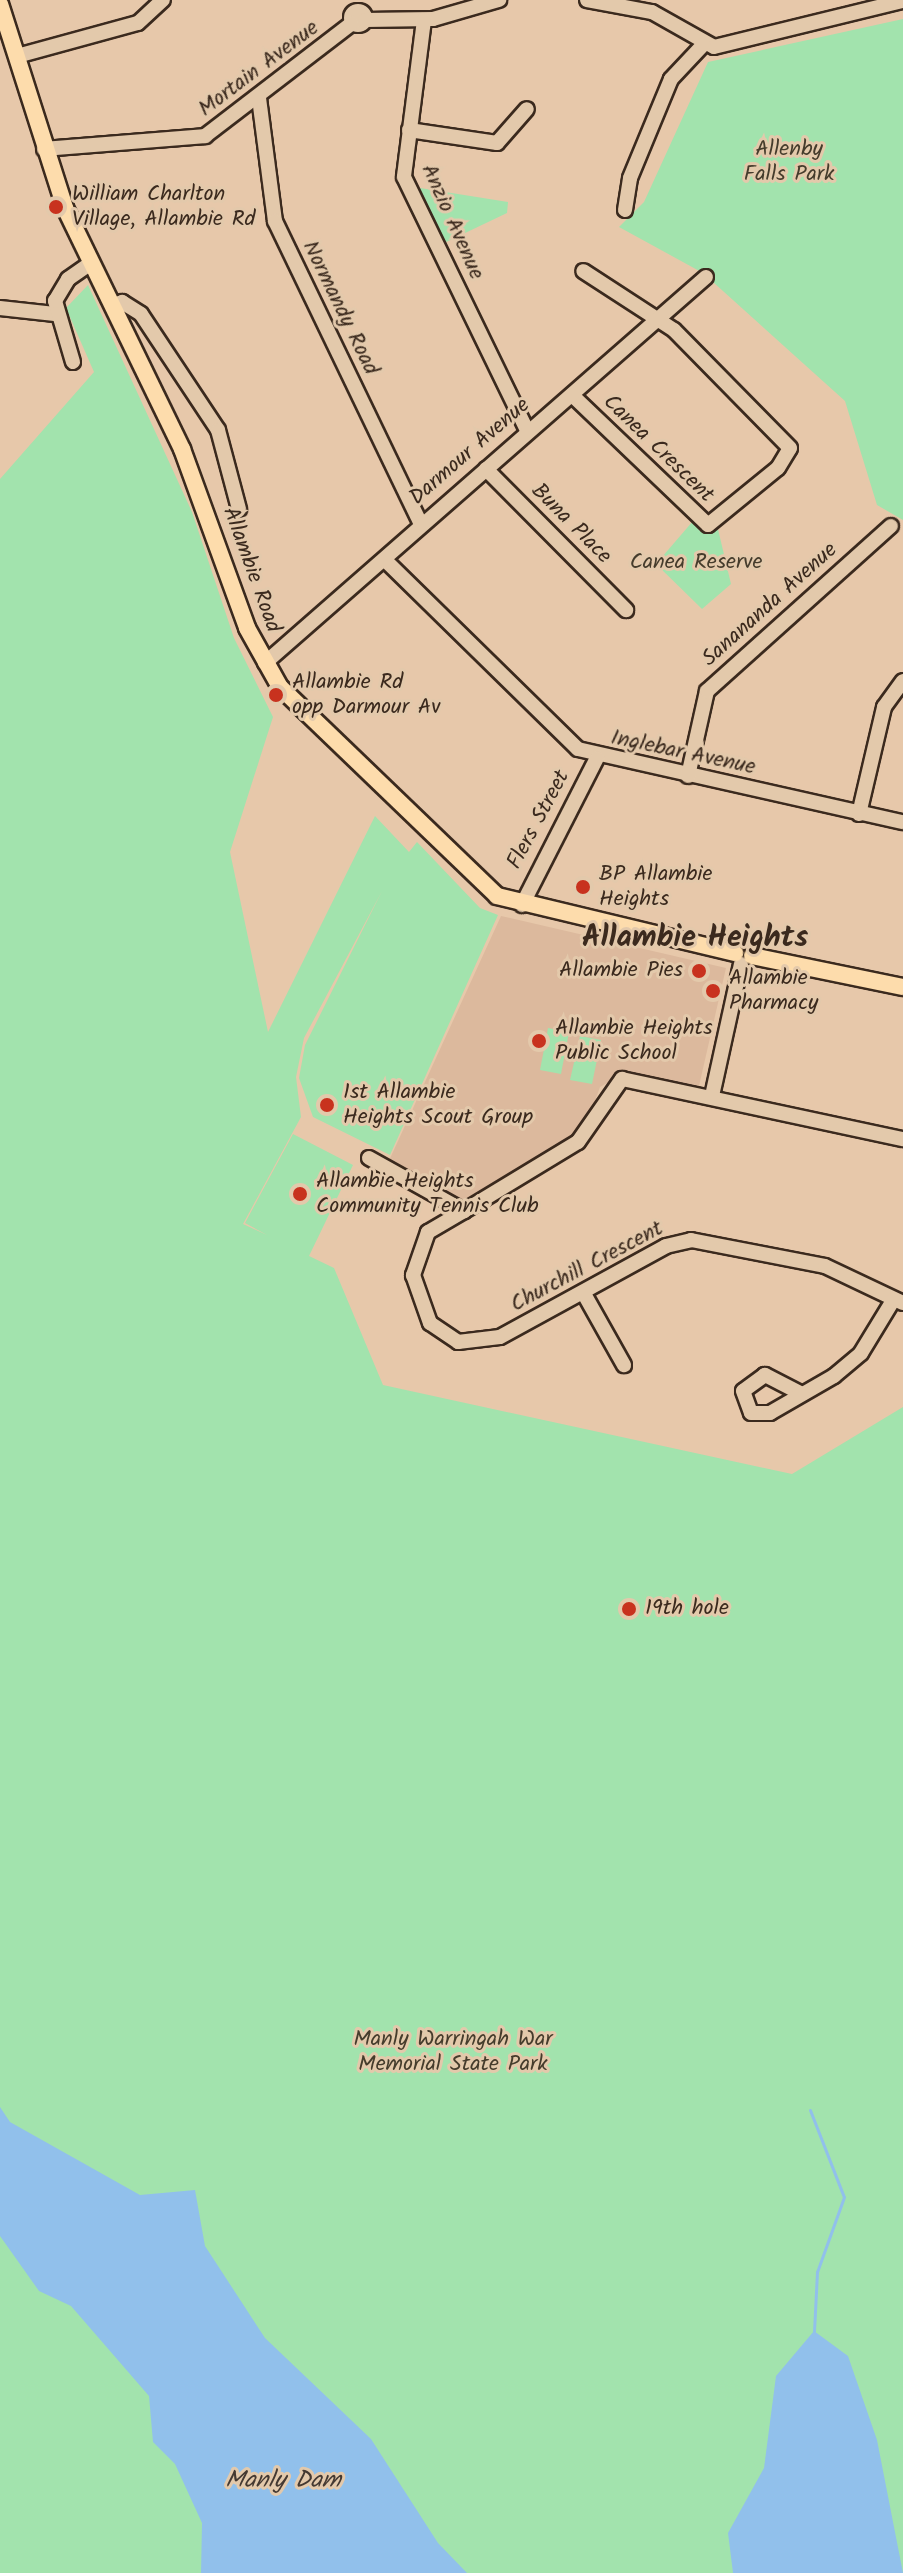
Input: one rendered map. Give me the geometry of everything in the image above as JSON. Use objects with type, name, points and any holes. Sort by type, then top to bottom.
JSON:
[{"type":"main road","name":"Allambie Road","points":[[0,4],[44,149],[91,263],[192,473],[265,663],[294,703],[472,877],[522,905],[742,957],[903,987]]},
{"type":"street","points":[[17,56],[138,23],[163,0]]},
{"type":"street","points":[[358,14],[424,20],[498,0]]},
{"type":"street","points":[[587,0],[652,12],[703,45]]},
{"type":"street","points":[[625,210],[630,178],[671,79],[703,45],[903,1]]},
{"type":"street","name":"Mortain Avenue","points":[[44,149],[192,141],[259,98],[358,14]]},
{"type":"street","name":"Anzio Avenue","points":[[424,20],[404,177],[527,430]]},
{"type":"street","name":"Normandy Road","points":[[259,98],[275,221],[421,524]]},
{"type":"street","points":[[409,130],[497,143],[527,109]]},
{"type":"street","points":[[73,362],[55,314],[61,287],[91,263]]},
{"type":"street","points":[[583,271],[660,319]]},
{"type":"street","name":"Darmour Avenue","points":[[265,663],[385,560],[527,430],[572,395],[706,277]]},
{"type":"street","points":[[112,306],[122,302],[141,314],[218,430],[239,509]]},
{"type":"street","points":[[0,308],[55,314]]},
{"type":"street","name":"Canea Crescent","points":[[572,395],[702,523],[715,523],[757,487],[790,448],[660,319]]},
{"type":"street","name":"Buna Place","points":[[486,469],[626,610]]},
{"type":"street","name":"Sanananda Avenue","points":[[688,776],[707,691],[891,526]]},
{"type":"street","name":"Inglebar Avenue","points":[[385,560],[578,749],[597,758],[903,822]]},
{"type":"street","points":[[859,814],[884,707],[903,681]]},
{"type":"street","name":"Flers Street","points":[[522,905],[597,758]]},
{"type":"street","points":[[742,957],[712,1096],[903,1139]]},
{"type":"street","name":"Churchill Crescent","points":[[712,1096],[622,1079],[578,1142],[428,1232],[415,1255],[413,1291],[447,1337],[479,1344],[500,1337],[666,1246],[691,1240],[825,1266],[898,1301]]},
{"type":"street","points":[[369,1158],[464,1211]]},
{"type":"street","points":[[583,1292],[624,1365]]},
{"type":"street","points":[[802,1394],[861,1353],[898,1301]]},
{"type":"shaded area","name":"Allambie Heights Public School","points":[[501,916],[726,968],[699,1086],[627,1072],[600,1087],[584,1131],[466,1203],[387,1165]]},
{"type":"green space","name":"Allenby Falls Park","points":[[903,19],[903,520],[877,505],[845,401],[703,273],[619,227],[644,202],[708,62]]},
{"type":"green space","points":[[414,187],[508,202],[507,213],[442,244]]},
{"type":"green space","name":"Manly Warringah War Memorial State Park","points":[[88,285],[192,512],[234,638],[273,717],[230,852],[268,1032],[375,816],[409,852],[417,842],[480,908],[498,915],[390,1155],[313,1117],[299,1078],[305,1045],[382,891],[304,1038],[296,1077],[301,1117],[243,1224],[267,1235],[245,1223],[293,1134],[353,1165],[309,1256],[334,1268],[383,1385],[792,1474],[903,1407],[903,2573],[0,2573],[0,479],[94,372],[66,308]]},
{"type":"green space","name":"Canea Reserve","points":[[693,521],[717,525],[731,584],[702,609],[656,564]]},
{"type":"green space","points":[[548,1028],[569,1032],[561,1074],[540,1070]]},
{"type":"green space","points":[[580,1036],[601,1040],[592,1084],[570,1080]]},
{"type":"water","name":"Manly Dam","points":[[0,2107],[10,2122],[140,2195],[195,2190],[205,2246],[265,2338],[371,2439],[438,2543],[467,2573],[201,2573],[202,2523],[175,2464],[153,2442],[149,2396],[71,2306],[39,2291],[0,2236]]},
{"type":"water","points":[[814,2331],[848,2356],[877,2440],[903,2573],[733,2573],[728,2533],[764,2468],[776,2376]]},
{"type":"waterway","points":[[810,2110],[844,2197],[817,2272],[814,2331]]},
{"type":"place","name":"William Charlton Village, Allambie Rd","points":[[56,207]]},
{"type":"place","name":"Allambie Rd opp Darmour Av","points":[[276,695]]},
{"type":"place","name":"BP Allambie Heights","points":[[583,887]]},
{"type":"place","name":"Allambie Pies","points":[[699,971]]},
{"type":"place","name":"Allambie Pharmacy","points":[[713,991]]},
{"type":"place","name":"Allambie Heights Public School","points":[[539,1041]]},
{"type":"place","name":"1st Allambie Heights Scout Group","points":[[327,1105]]},
{"type":"place","name":"Allambie Heights Community Tennis Club","points":[[300,1194]]},
{"type":"place","name":"19th hole","points":[[629,1609]]},
{"type":"district","name":"Allambie Heights","points":[[695,938]]}]
